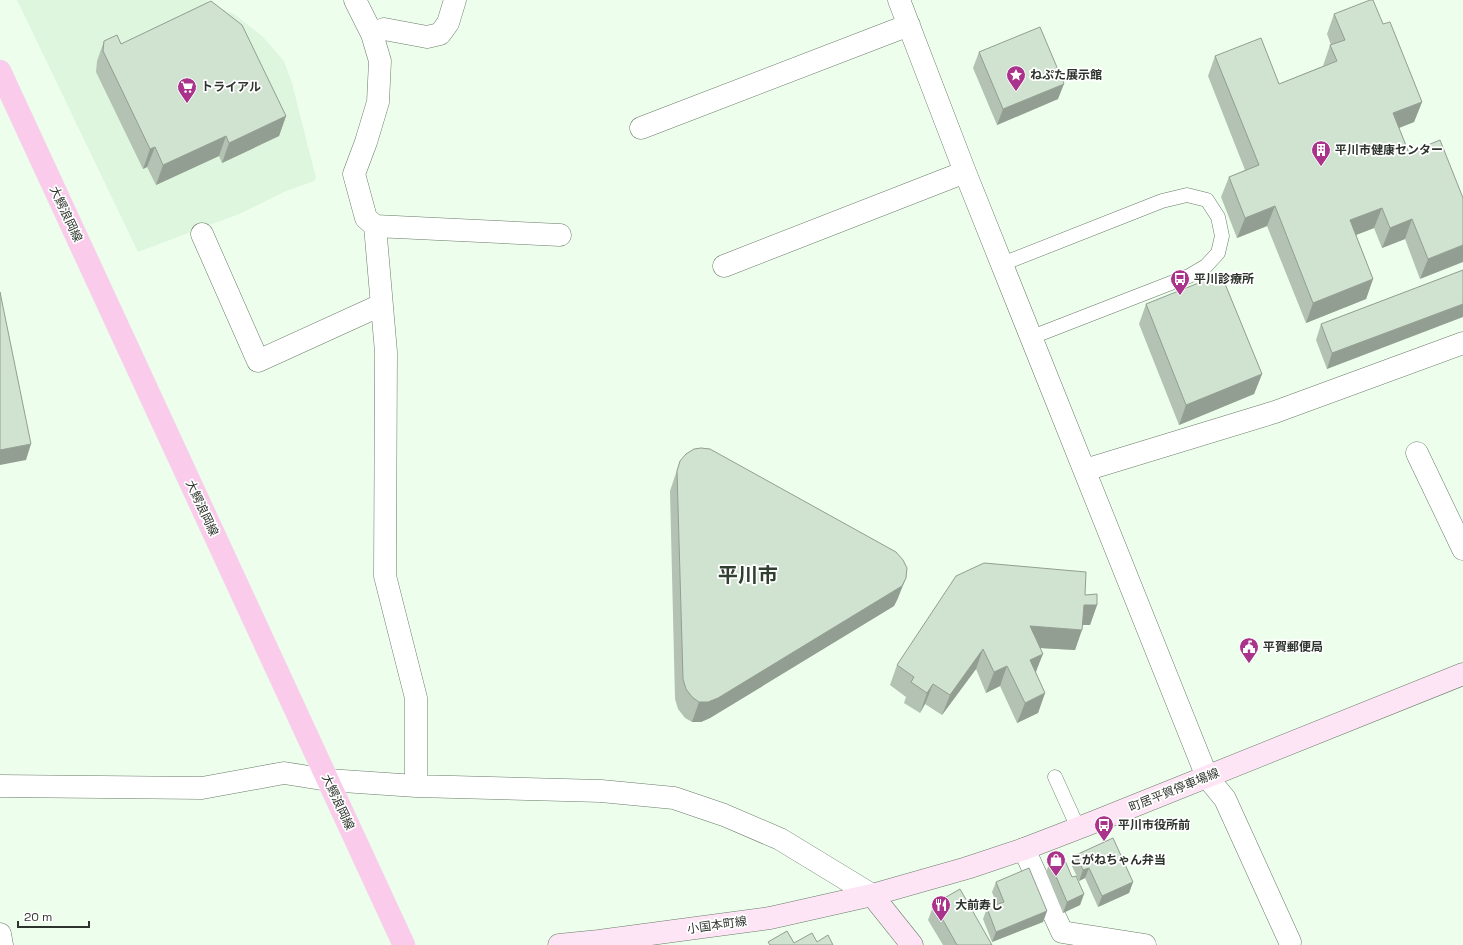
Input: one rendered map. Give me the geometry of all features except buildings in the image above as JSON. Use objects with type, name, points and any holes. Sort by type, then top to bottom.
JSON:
[{"type":"main road","name":"大鰐浪岡線","points":[[0,71],[404,945]]},
{"type":"main road","name":"町居平賀停車場線","points":[[872,895],[967,868],[1024,849],[1463,674]]},
{"type":"main road","name":"小国本町線","points":[[559,945],[770,918],[872,895]]},
{"type":"main road","points":[[872,895],[912,945]]},
{"type":"street","points":[[355,0],[372,34],[380,61],[378,102],[366,142],[354,174],[366,218],[375,226],[560,235]]},
{"type":"street","points":[[372,34],[384,28],[426,37],[440,34],[448,23],[455,0]]},
{"type":"street","points":[[899,0],[965,172],[1207,777],[1225,799],[1290,942]]},
{"type":"street","points":[[641,128],[909,25]]},
{"type":"street","points":[[724,266],[965,172]]},
{"type":"street","points":[[375,226],[386,352],[385,576],[416,698],[416,786]]},
{"type":"street","points":[[202,234],[258,361],[381,305]]},
{"type":"street","points":[[1084,470],[1275,412],[1463,343]]},
{"type":"street","points":[[1417,453],[1463,548]]},
{"type":"street","points":[[0,786],[202,788],[284,773],[328,780],[416,786],[601,791],[674,798],[724,815],[780,839],[872,895]]},
{"type":"street","points":[[1024,849],[1062,932],[1145,945]]},
{"type":"street","points":[[0,934],[2,945]]},
{"type":"lane","points":[[1002,264],[1162,201],[1187,195],[1207,200],[1218,217],[1222,236],[1218,253],[1206,266],[1189,276],[1032,337]]},
{"type":"lane","points":[[1055,777],[1078,828]]},
{"type":"shaded area","points":[[17,0],[207,0],[213,6],[234,14],[263,37],[284,61],[292,83],[316,178],[314,181],[284,192],[239,214],[138,252]]},
{"type":"place","name":"ねぷた展示館","points":[[1016,92]]},
{"type":"place","name":"トライアル","points":[[187,104]]},
{"type":"place","name":"平川市健康センター","points":[[1321,167]]},
{"type":"place","name":"平川診療所","points":[[1180,296]]},
{"type":"place","name":"平賀郵便局","points":[[1249,664]]},
{"type":"place","name":"平川市役所前","points":[[1104,842]]},
{"type":"place","name":"こがねちゃん弁当","points":[[1056,877]]},
{"type":"place","name":"大前寿し","points":[[941,922]]},
{"type":"district","name":"平川市","points":[[748,575]]}]
